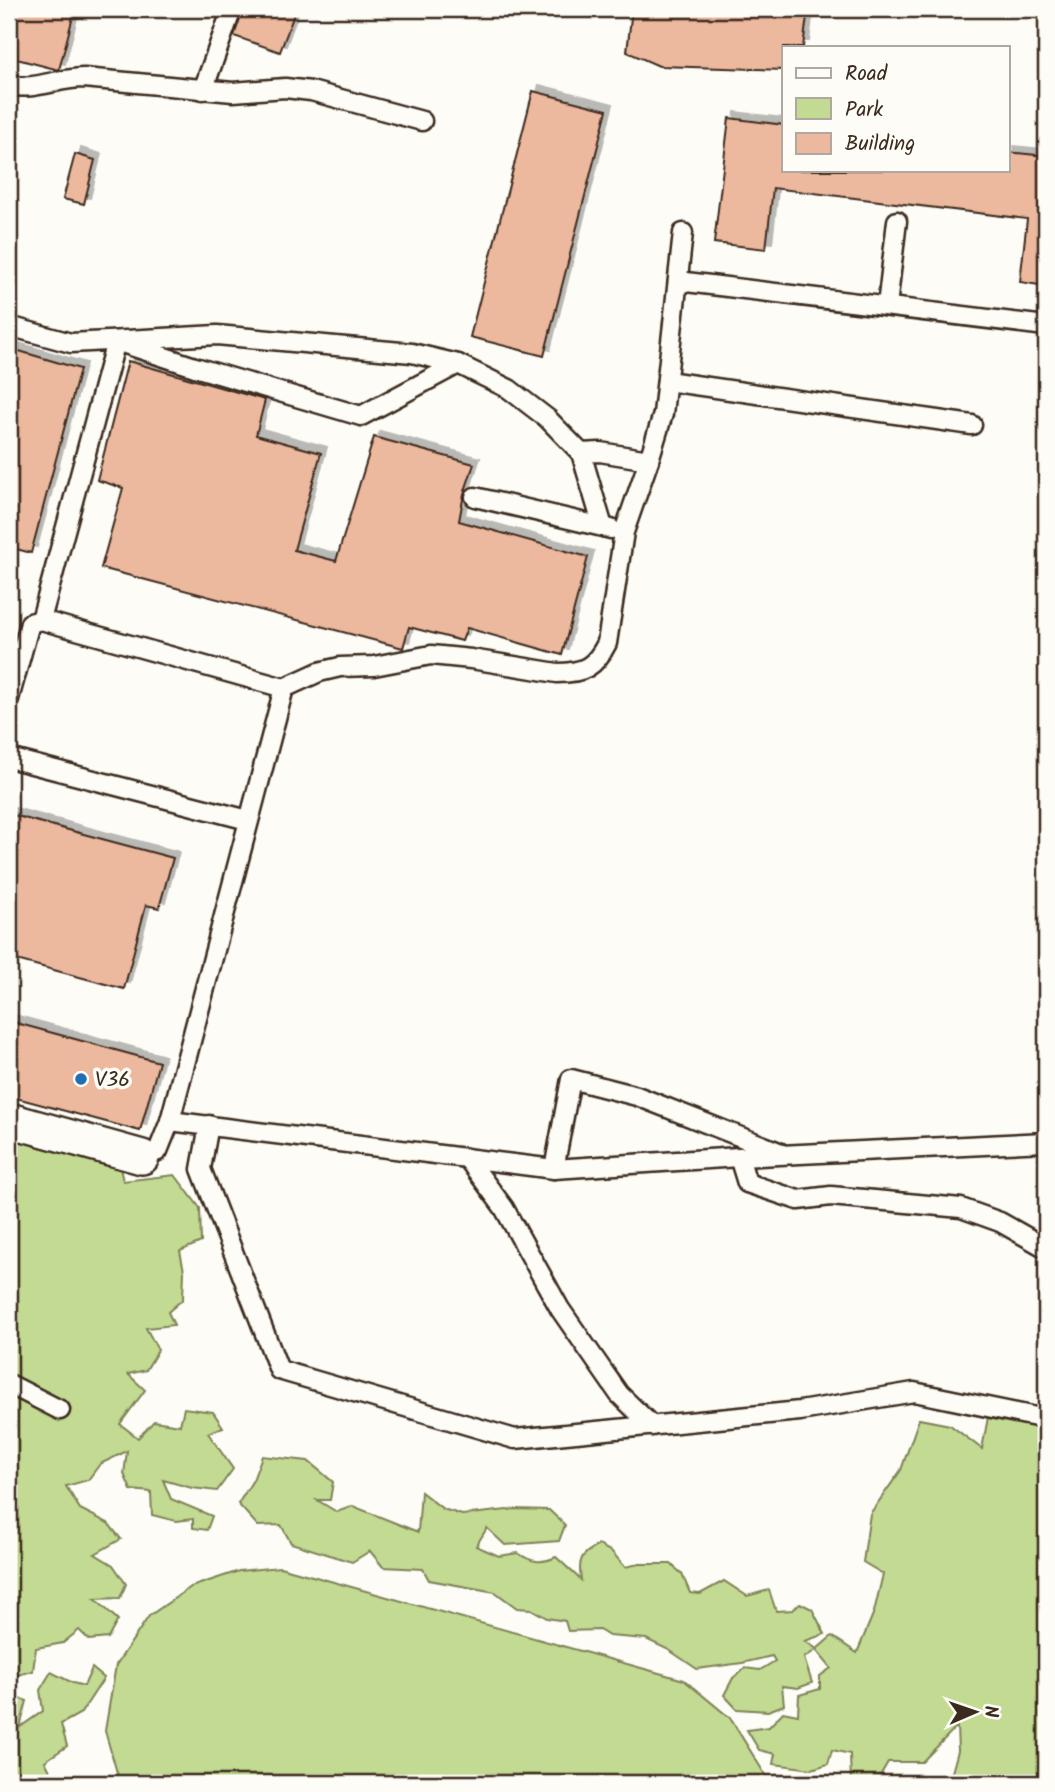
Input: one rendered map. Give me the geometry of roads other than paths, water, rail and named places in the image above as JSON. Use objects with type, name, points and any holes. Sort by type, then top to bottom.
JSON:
[{"type":"street","points":[[9,1120],[142,1157]]},
{"type":"lane","points":[[203,89],[232,9]]},
{"type":"lane","points":[[9,85],[22,89],[64,78],[84,78],[233,93],[285,88],[311,91],[422,121]]},
{"type":"lane","points":[[887,306],[897,221]]},
{"type":"lane","points":[[9,699],[30,623],[41,620],[284,688],[319,672],[340,667],[374,666],[431,654],[557,673],[586,669],[598,660],[607,643],[625,532],[663,414],[683,233]]},
{"type":"lane","points":[[678,281],[1046,326]]},
{"type":"lane","points":[[9,326],[71,342],[217,335],[412,354],[458,364],[509,389],[548,419],[581,453],[603,527]]},
{"type":"lane","points":[[116,341],[361,416],[458,364]]},
{"type":"lane","points":[[41,620],[116,341]]},
{"type":"lane","points":[[667,382],[972,425]]},
{"type":"lane","points":[[581,453],[600,452],[649,460]]},
{"type":"lane","points":[[475,497],[625,532]]},
{"type":"lane","points":[[142,1157],[159,1151],[170,1121],[247,820],[284,688]]},
{"type":"lane","points":[[9,758],[247,820]]},
{"type":"lane","points":[[554,1169],[571,1079],[637,1096],[785,1155]]},
{"type":"lane","points":[[170,1121],[554,1169],[1046,1142]]},
{"type":"lane","points":[[209,1125],[201,1169],[279,1370],[515,1439],[800,1411],[914,1392],[1046,1419]]},
{"type":"lane","points":[[739,1157],[747,1183],[798,1200],[831,1196],[961,1208],[1000,1222],[1046,1248]]},
{"type":"lane","points":[[467,1158],[504,1208],[560,1309],[619,1394],[652,1426]]},
{"type":"lane","points":[[9,1384],[60,1409]]},
{"type":"place","name":"V36","points":[[81,1079]]}]
